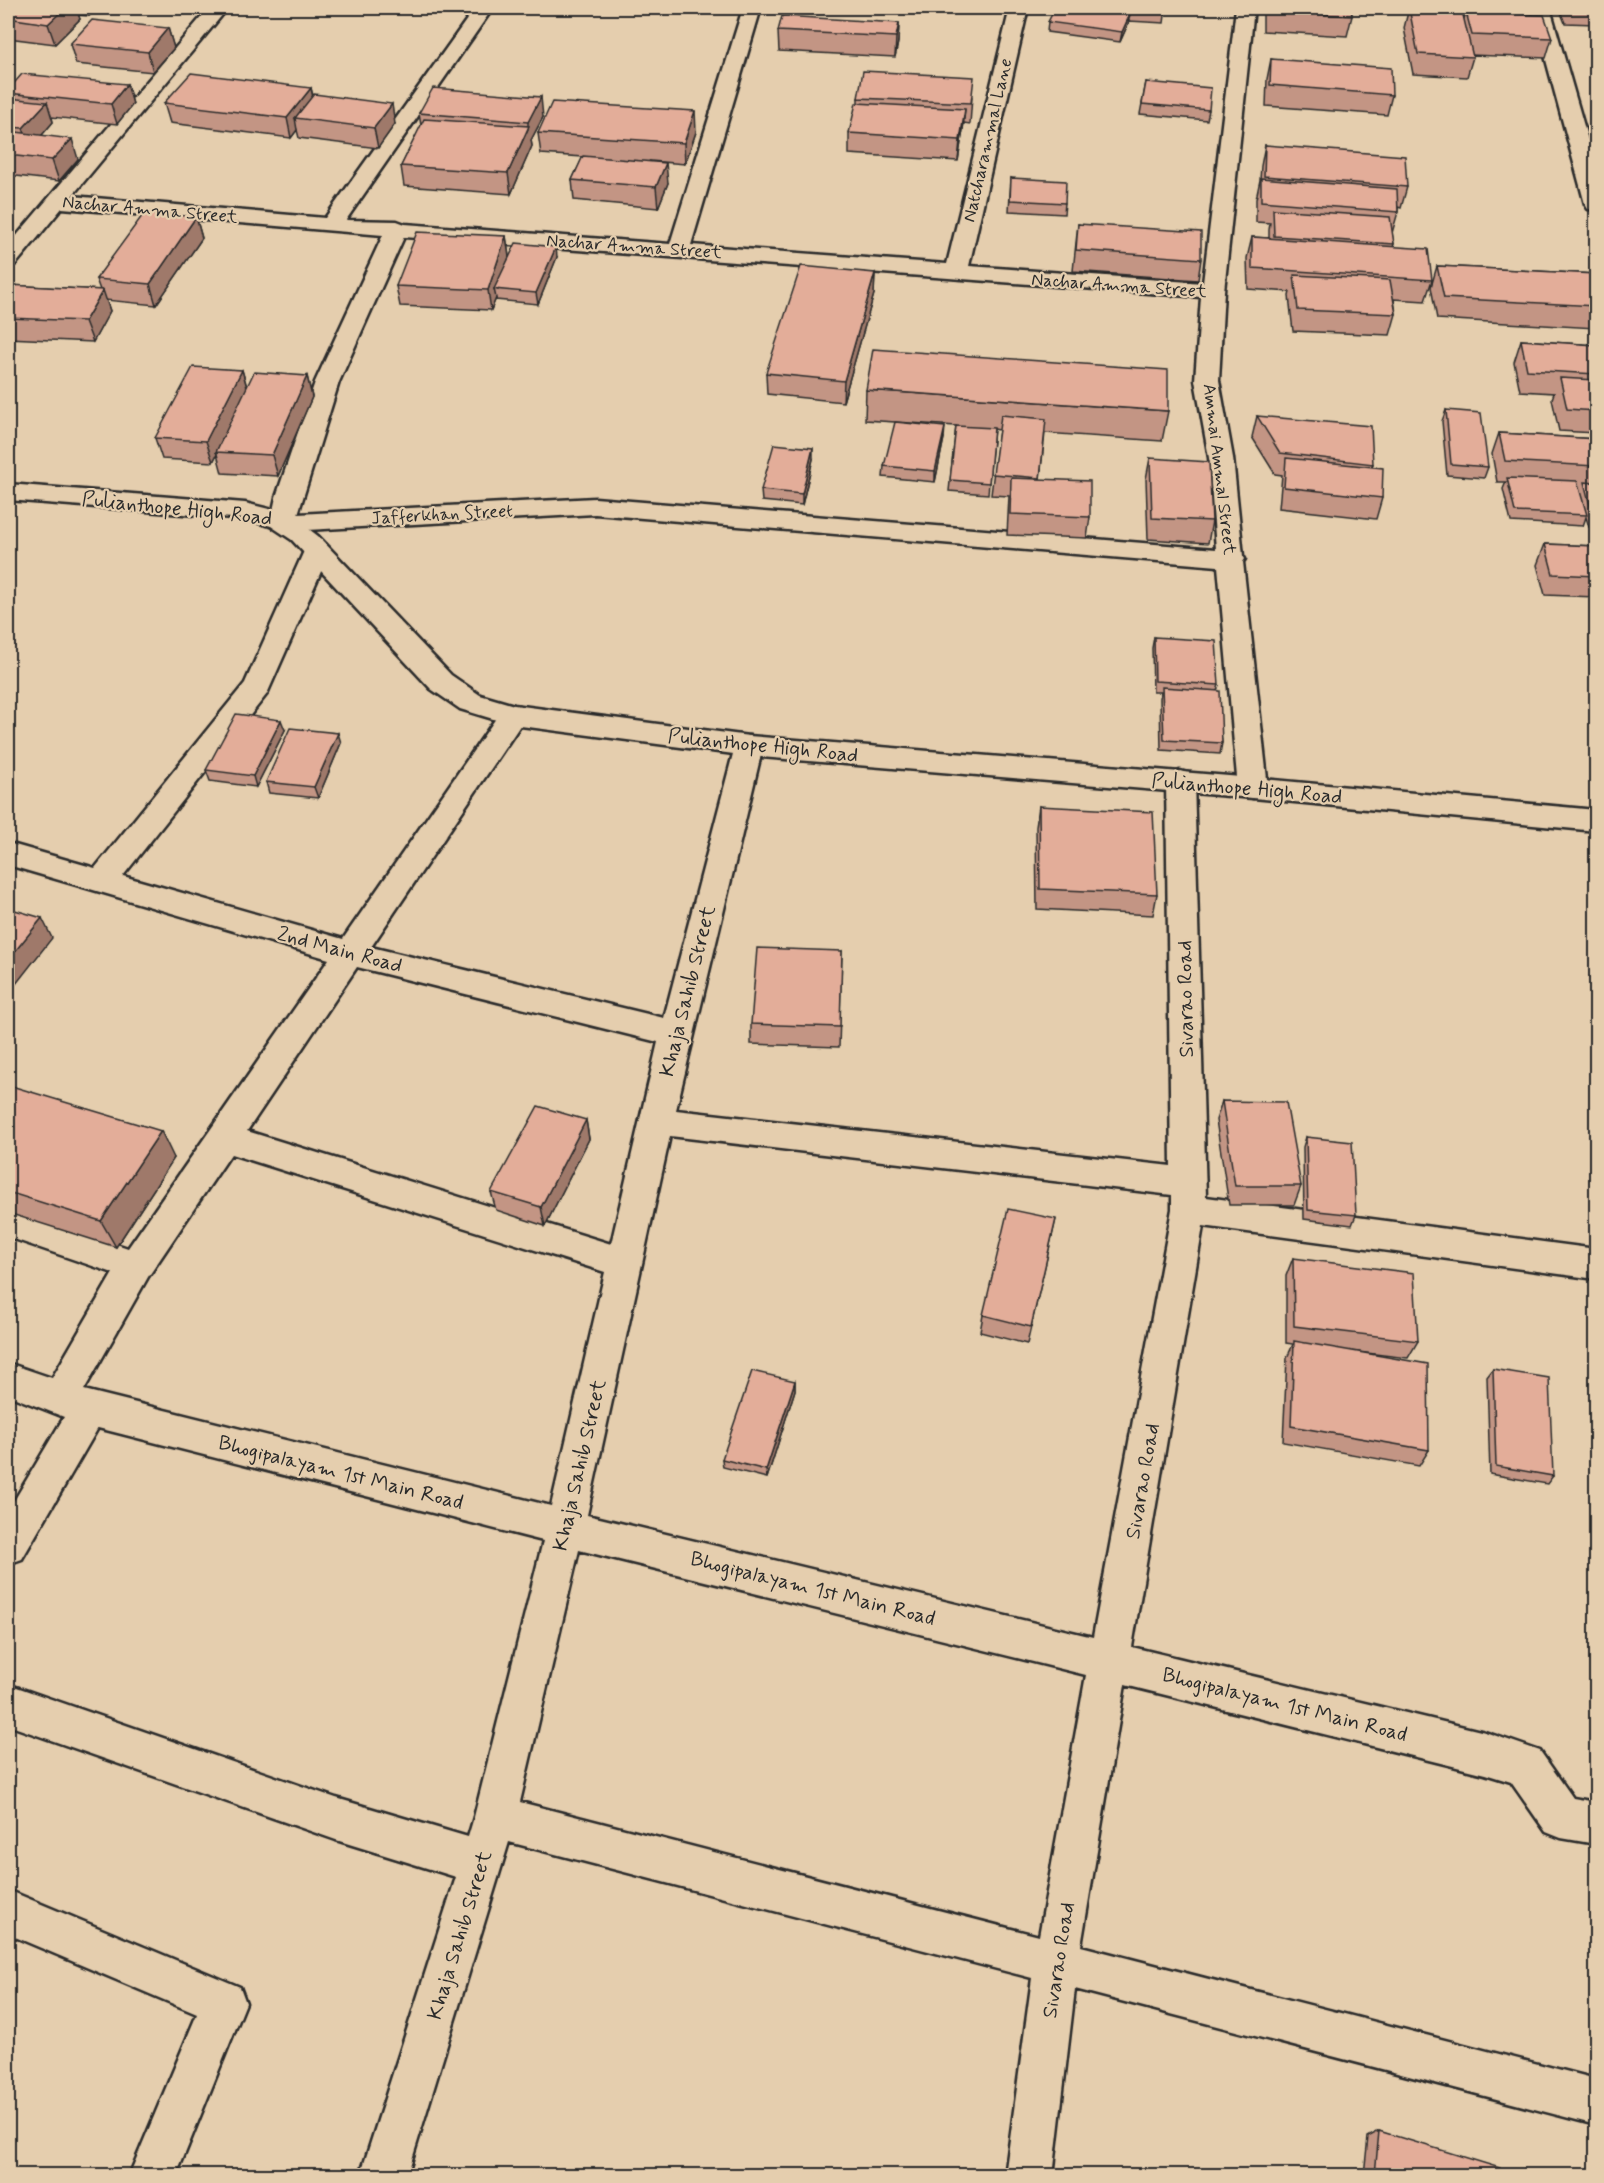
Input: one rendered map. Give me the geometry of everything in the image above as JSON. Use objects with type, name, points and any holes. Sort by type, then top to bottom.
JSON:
[{"type":"street","points":[[8,259],[219,8]]},
{"type":"street","points":[[331,225],[484,8]]},
{"type":"street","points":[[679,249],[752,8]]},
{"type":"street","name":"Natcharammal Lane","points":[[956,273],[1019,8]]},
{"type":"street","name":"Ammai Ammal Street","points":[[1245,8],[1213,291],[1207,380],[1221,458],[1253,788]]},
{"type":"street","points":[[1541,8],[1596,204]]},
{"type":"street","name":"Nachar Amma Street","points":[[55,201],[331,225],[679,249],[956,273],[1213,291]]},
{"type":"street","points":[[289,523],[285,515],[289,497],[327,382],[397,228]]},
{"type":"street","name":"Pulianthope High Road","points":[[8,492],[245,512],[273,516],[289,523],[441,682],[470,702],[513,715],[749,747],[1180,781],[1596,820]]},
{"type":"street","name":"Jafferkhan Street","points":[[289,523],[595,506],[1232,559]]},
{"type":"street","points":[[102,881],[257,687],[317,551]]},
{"type":"street","points":[[8,1546],[136,1266],[513,715]]},
{"type":"street","name":"Khaja Sahib Street","points":[[383,2175],[495,1816],[566,1528],[676,1034],[749,747]]},
{"type":"street","name":"Sivarao Road","points":[[1029,2175],[1056,1962],[1190,1196],[1180,781]]},
{"type":"street","name":"2nd Main Road","points":[[8,854],[349,953],[676,1034]]},
{"type":"street","points":[[656,1121],[1190,1196],[1596,1264]]},
{"type":"street","points":[[224,1138],[624,1263]]},
{"type":"street","points":[[8,1222],[136,1266]]},
{"type":"street","name":"Bhogipalayam 1st Main Road","points":[[8,1379],[75,1403],[566,1528],[1485,1753],[1525,1766],[1560,1816],[1596,1822]]},
{"type":"street","points":[[8,1705],[336,1819],[482,1863]]},
{"type":"street","points":[[495,1816],[1596,2102]]},
{"type":"street","points":[[8,1912],[224,2003],[152,2175]]},
{"type":"building","points":[[8,8],[65,8],[48,24],[8,18]]},
{"type":"building","points":[[1055,8],[1082,8],[1130,14],[1122,32],[1048,22]]},
{"type":"building","points":[[1130,8],[1166,8],[1165,13],[1130,10]]},
{"type":"building","points":[[1267,8],[1351,8],[1352,16],[1267,11]]},
{"type":"building","points":[[1409,8],[1462,11],[1473,57],[1418,54]]},
{"type":"building","points":[[1466,12],[1544,15],[1552,38],[1472,35]]},
{"type":"building","points":[[782,16],[899,23],[896,37],[778,31]]},
{"type":"building","points":[[92,20],[168,28],[148,52],[70,44]]},
{"type":"building","points":[[1271,59],[1391,68],[1392,95],[1270,85]]},
{"type":"building","points":[[863,71],[974,77],[971,103],[858,98]]},
{"type":"building","points":[[191,73],[311,88],[287,118],[164,103]]},
{"type":"building","points":[[22,74],[127,84],[111,104],[8,93]]},
{"type":"building","points":[[1146,82],[1211,88],[1209,110],[1142,104]]},
{"type":"building","points":[[433,88],[541,97],[528,122],[419,113]]},
{"type":"building","points":[[314,94],[392,104],[374,128],[295,118]]},
{"type":"building","points":[[8,98],[47,102],[23,128],[8,127]]},
{"type":"building","points":[[552,102],[695,111],[684,143],[538,133]]},
{"type":"building","points":[[856,103],[965,109],[960,140],[849,133]]},
{"type":"building","points":[[424,119],[529,126],[508,173],[401,166]]},
{"type":"building","points":[[8,131],[72,139],[52,160],[8,155]]},
{"type":"building","points":[[1265,145],[1405,156],[1407,187],[1264,176]]},
{"type":"building","points":[[583,156],[666,163],[656,187],[572,180]]},
{"type":"building","points":[[1011,178],[1066,181],[1065,203],[1010,200]]},
{"type":"building","points":[[1261,178],[1397,189],[1398,212],[1261,201]]},
{"type":"building","points":[[1273,209],[1390,217],[1394,244],[1274,236]]},
{"type":"building","points":[[145,212],[196,217],[150,284],[96,279]]},
{"type":"building","points":[[1078,224],[1201,232],[1201,259],[1076,250]]},
{"type":"building","points":[[417,232],[506,236],[488,290],[396,286]]},
{"type":"building","points":[[1252,237],[1428,249],[1432,280],[1252,268]]},
{"type":"building","points":[[516,243],[556,247],[536,293],[494,289]]},
{"type":"building","points":[[801,266],[875,273],[844,381],[766,373]]},
{"type":"building","points":[[1437,266],[1596,274],[1596,306],[1444,298]]},
{"type":"building","points":[[1294,275],[1390,280],[1396,314],[1298,310]]},
{"type":"building","points":[[8,285],[103,290],[85,321],[8,318]]},
{"type":"building","points":[[1521,340],[1596,345],[1596,374],[1527,370]]},
{"type":"building","points":[[873,349],[1168,370],[1168,411],[866,390]]},
{"type":"building","points":[[193,367],[242,370],[206,441],[155,438]]},
{"type":"building","points":[[254,372],[307,376],[272,455],[216,452]]},
{"type":"building","points":[[1560,378],[1596,380],[1596,411],[1567,409]]},
{"type":"building","points":[[1446,410],[1481,413],[1488,467],[1451,464]]},
{"type":"building","points":[[1001,415],[1046,419],[1040,478],[993,474]]},
{"type":"building","points":[[1257,416],[1371,426],[1373,464],[1280,453]]},
{"type":"building","points":[[895,422],[945,427],[935,471],[884,466]]},
{"type":"building","points":[[956,426],[994,428],[989,483],[950,480]]},
{"type":"building","points":[[1499,433],[1596,439],[1596,466],[1505,461]]},
{"type":"building","points":[[774,444],[813,448],[802,494],[761,490]]},
{"type":"building","points":[[1150,458],[1209,462],[1212,521],[1152,518]]},
{"type":"building","points":[[1286,458],[1383,468],[1382,498],[1284,487]]},
{"type":"building","points":[[1011,478],[1090,481],[1090,517],[1010,514]]},
{"type":"building","points":[[1507,478],[1577,481],[1587,515],[1515,512]]},
{"type":"building","points":[[1584,482],[1596,483],[1596,517],[1593,517]]},
{"type":"building","points":[[1545,544],[1596,546],[1596,576],[1553,574]]},
{"type":"building","points":[[1154,637],[1216,641],[1219,685],[1155,681]]},
{"type":"building","points":[[1162,687],[1220,691],[1222,743],[1164,740]]},
{"type":"building","points":[[236,714],[281,720],[253,776],[206,770]]},
{"type":"building","points":[[290,728],[338,733],[314,787],[266,782]]},
{"type":"building","points":[[1039,806],[1153,812],[1157,894],[1040,889]]},
{"type":"building","points":[[8,908],[42,918],[8,960]]},
{"type":"building","points":[[757,948],[842,951],[840,1027],[751,1024]]},
{"type":"building","points":[[8,1085],[161,1131],[101,1221],[8,1192]]},
{"type":"building","points":[[1222,1101],[1286,1102],[1301,1186],[1235,1186]]},
{"type":"building","points":[[538,1106],[586,1120],[541,1207],[491,1192]]},
{"type":"building","points":[[1306,1137],[1352,1142],[1356,1215],[1308,1210]]},
{"type":"building","points":[[1008,1209],[1056,1219],[1031,1327],[983,1315]]},
{"type":"building","points":[[1293,1258],[1414,1273],[1418,1341],[1294,1326]]},
{"type":"building","points":[[1294,1341],[1428,1364],[1429,1450],[1291,1426]]},
{"type":"building","points":[[1493,1369],[1549,1378],[1553,1476],[1496,1466]]},
{"type":"building","points":[[752,1371],[795,1381],[766,1470],[722,1459]]},
{"type":"building","points":[[1379,2131],[1500,2168],[1499,2175],[1375,2175]]}]
